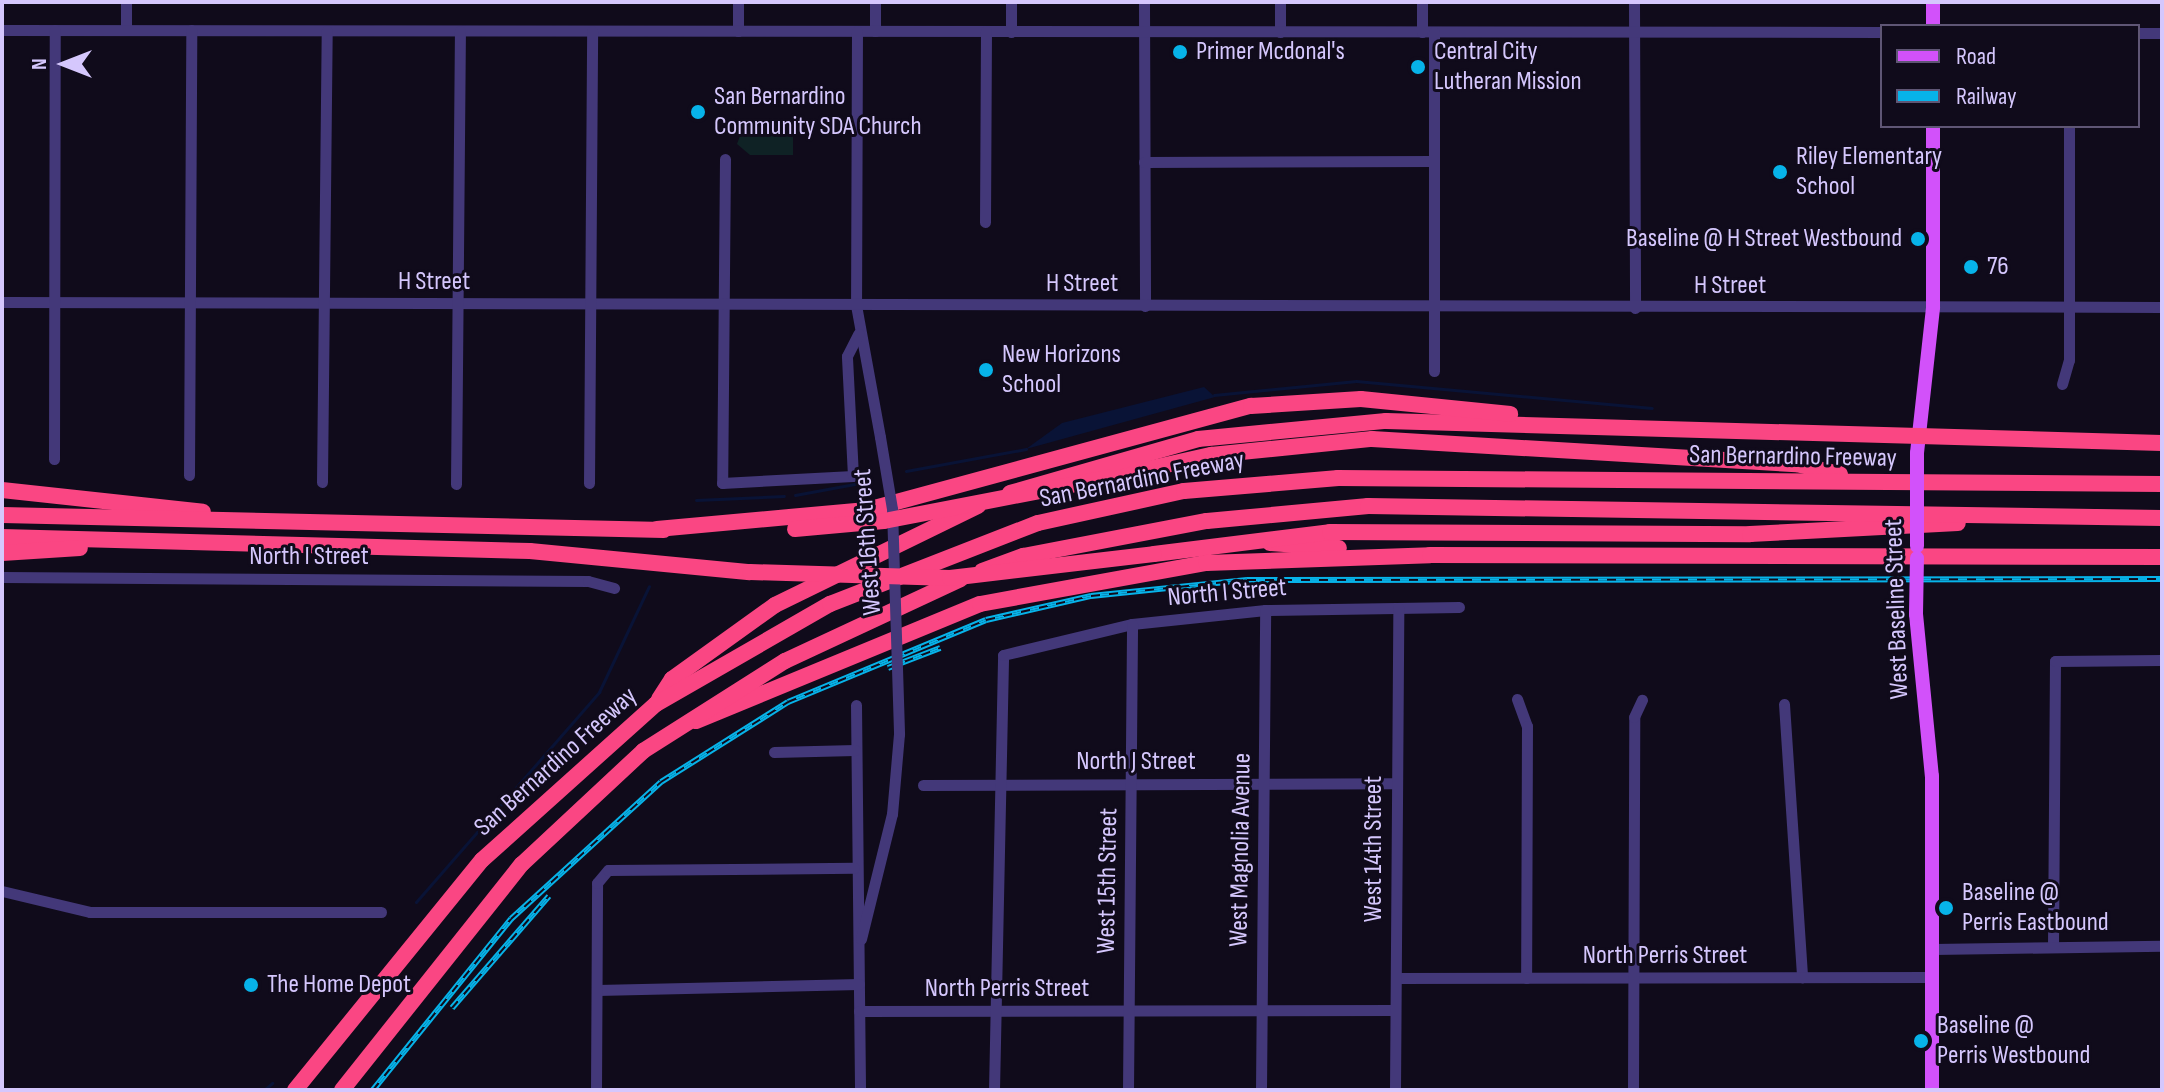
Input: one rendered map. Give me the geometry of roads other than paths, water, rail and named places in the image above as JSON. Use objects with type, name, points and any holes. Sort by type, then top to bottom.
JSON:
[{"type":"highway","points":[[657,529],[867,510],[1251,406],[1408,402],[1530,417],[1536,424]]},
{"type":"highway","points":[[656,704],[672,679],[775,605],[892,544],[1051,475],[1198,439],[1289,426],[1536,424],[1918,445],[2162,443]]},
{"type":"highway","points":[[2,515],[657,529],[884,521],[1211,455],[1372,439],[1796,464],[1873,482]]},
{"type":"highway","name":"San Bernardino Freeway","points":[[295,1090],[482,860],[656,704],[890,576],[1038,523],[1184,491],[1338,478],[2162,484]]},
{"type":"highway","points":[[2,490],[260,522]]},
{"type":"highway","name":"San Bernardino Freeway","points":[[342,1090],[522,864],[682,724],[798,654],[914,595],[994,566],[1266,512],[1548,507],[2162,518]]},
{"type":"highway","points":[[2,537],[530,551],[750,572],[950,578],[1154,554],[1229,540],[1375,530],[1750,534],[2087,517]]},
{"type":"highway","points":[[1229,540],[1430,555]]},
{"type":"highway","points":[[2,553],[147,541]]},
{"type":"highway","points":[[682,724],[738,709],[873,645],[1025,592],[1224,561],[1430,555],[2162,557]]},
{"type":"main road","points":[[1933,2],[1933,24]]},
{"type":"main road","name":"West Baseline Street","points":[[1932,1090],[1932,776],[1916,614],[1918,445],[1933,307],[1933,128]]},
{"type":"street","points":[[126,2],[126,30]]},
{"type":"street","points":[[738,2],[738,31]]},
{"type":"street","points":[[875,2],[875,31]]},
{"type":"street","points":[[1011,2],[1011,32]]},
{"type":"street","points":[[1144,2],[1145,306]]},
{"type":"street","points":[[1280,2],[1280,32]]},
{"type":"street","points":[[1422,2],[1428,32],[1434,161],[1434,371]]},
{"type":"street","points":[[1634,2],[1635,308]]},
{"type":"street","points":[[2,30],[1880,32]]},
{"type":"street","points":[[54,459],[55,30]]},
{"type":"street","points":[[189,475],[191,30]]},
{"type":"street","points":[[322,482],[327,31]]},
{"type":"street","points":[[456,484],[460,31]]},
{"type":"street","points":[[589,483],[592,31]]},
{"type":"street","name":"West 16th Street","points":[[857,31],[856,305],[858,334],[892,509],[899,734],[892,814],[859,952]]},
{"type":"street","points":[[985,222],[986,31]]},
{"type":"street","points":[[2140,33],[2162,33]]},
{"type":"street","points":[[2062,384],[2069,308],[2069,128]]},
{"type":"street","points":[[725,159],[722,483],[853,476],[847,356],[858,334]]},
{"type":"street","points":[[1144,162],[1434,161]]},
{"type":"street","name":"H Street","points":[[2,302],[2162,307]]},
{"type":"street","name":"North I Street","points":[[2,577],[588,581],[614,588]]},
{"type":"street","name":"North I Street","points":[[998,784],[1003,655],[1132,624],[1265,610],[1459,607]]},
{"type":"street","name":"West 14th Street","points":[[1395,1090],[1398,608]]},
{"type":"street","name":"West Magnolia Avenue","points":[[1261,1090],[1265,610]]},
{"type":"street","name":"West 15th Street","points":[[1128,1090],[1132,624]]},
{"type":"street","points":[[2053,947],[2055,661],[2162,660]]},
{"type":"street","points":[[1517,699],[1527,726],[1526,978]]},
{"type":"street","points":[[1633,1090],[1634,717],[1642,700]]},
{"type":"street","points":[[1784,704],[1802,977]]},
{"type":"street","name":"West 16th Street","points":[[856,705],[854,868],[859,952],[860,1090]]},
{"type":"street","points":[[774,752],[855,750]]},
{"type":"street","name":"North J Street","points":[[923,785],[1396,783]]},
{"type":"street","points":[[994,1090],[998,784]]},
{"type":"street","points":[[596,1090],[597,883],[608,870],[854,868]]},
{"type":"street","points":[[2,891],[90,912],[381,912]]},
{"type":"street","points":[[1933,949],[2162,946]]},
{"type":"street","name":"North Perris Street","points":[[1397,978],[1933,977]]},
{"type":"street","points":[[597,990],[859,984]]},
{"type":"street","name":"North Perris Street","points":[[859,1011],[1395,1010]]},
{"type":"water","points":[[1204,387],[1215,397],[1026,449],[1062,423]]},
{"type":"waterway","points":[[1214,395],[1356,381],[1652,408]]},
{"type":"waterway","points":[[906,471],[1026,449]]},
{"type":"waterway","points":[[795,495],[871,481]]},
{"type":"waterway","points":[[696,500],[784,496]]},
{"type":"waterway","points":[[416,902],[599,692],[649,586]]},
{"type":"waterway","points":[[264,1090],[272,1083]]},
{"type":"railway","points":[[373,1090],[511,919],[661,782],[788,702],[986,620],[1091,596],[1247,580],[2162,579]]},
{"type":"railway","points":[[888,668],[940,648]]},
{"type":"railway","points":[[452,1008],[549,896]]},
{"type":"place","name":"Primer Mcdonal's","points":[[1180,52]]},
{"type":"place","name":"Central City Lutheran Mission","points":[[1418,67]]},
{"type":"place","name":"San Bernardino Community SDA Church","points":[[698,112]]},
{"type":"place","name":"Riley Elementary School","points":[[1780,172]]},
{"type":"place","name":"Baseline @ H Street Westbound","points":[[1918,239]]},
{"type":"place","name":"76","points":[[1971,267]]},
{"type":"place","name":"New Horizons School","points":[[986,370]]},
{"type":"place","name":"Baseline @ Perris Eastbound","points":[[1946,908]]},
{"type":"place","name":"The Home Depot","points":[[251,985]]},
{"type":"place","name":"Baseline @ Perris Westbound","points":[[1921,1041]]}]
